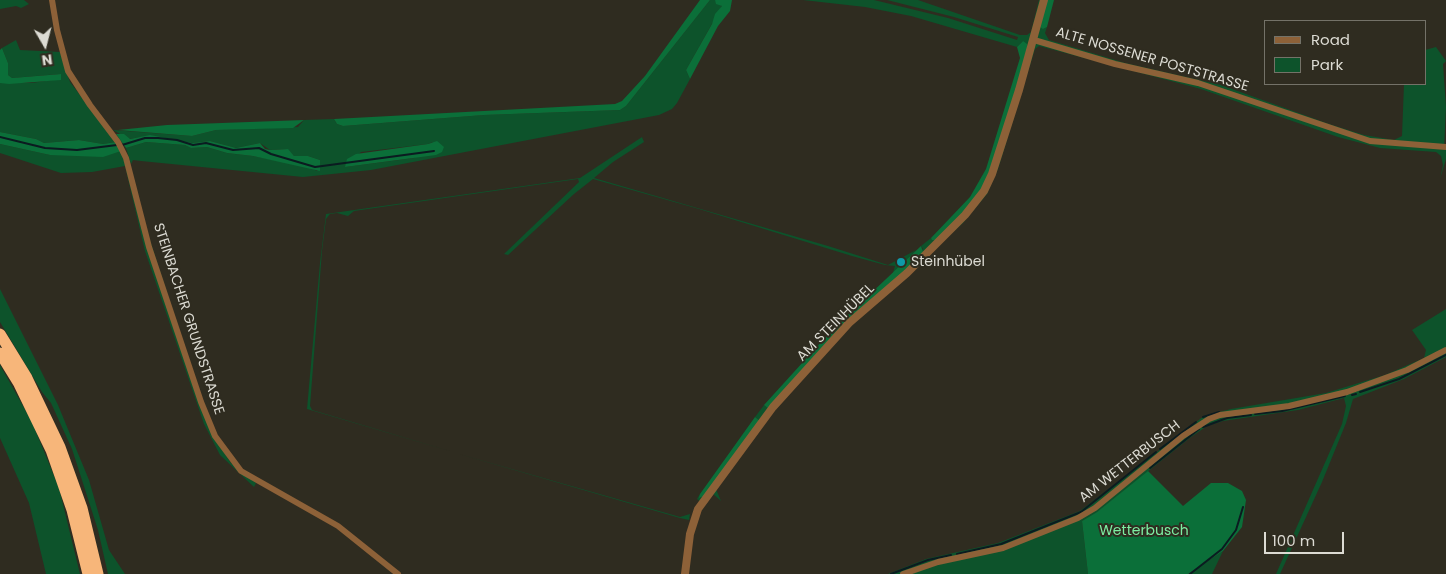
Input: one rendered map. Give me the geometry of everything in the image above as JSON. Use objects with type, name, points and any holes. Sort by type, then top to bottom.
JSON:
[{"type":"highway","points":[[0,334],[27,378],[60,447],[82,508],[98,574]]},
{"type":"highway","points":[[0,353],[23,393],[51,450],[72,510],[88,574]]},
{"type":"street","name":"STEINBACHER GRUNDSTRASSE","points":[[52,0],[57,30],[68,71],[90,105],[120,144],[132,179],[149,247],[204,411],[224,450],[242,471],[338,526],[398,574]]},
{"type":"street","name":"AM STEINHÜBEL","points":[[686,574],[690,534],[698,509],[773,407],[849,323],[907,273],[965,215],[984,191],[998,156],[1034,40],[1044,0]]},
{"type":"street","name":"ALTE NOSSENER POSTSTRASSE","points":[[1034,40],[1115,64],[1198,83],[1370,141],[1446,147]]},
{"type":"street","name":"AM WETTERBUSCH","points":[[903,574],[938,562],[1003,548],[1078,518],[1095,508],[1177,440],[1208,419],[1220,415],[1289,406],[1347,392],[1385,379],[1446,350]]},
{"type":"green space","points":[[0,0],[24,0],[29,4],[21,8],[16,6],[0,9]]},
{"type":"green space","points":[[700,0],[710,0],[626,106],[620,110],[484,115],[343,126],[337,124],[334,119],[615,104],[622,101],[645,76]]},
{"type":"green space","points":[[710,0],[715,0],[722,6],[686,70],[690,79],[677,103],[672,109],[659,115],[371,170],[303,177],[133,160],[131,164],[126,148],[146,142],[185,145],[191,148],[207,147],[227,153],[310,167],[317,171],[320,160],[308,156],[294,156],[287,149],[270,150],[260,143],[236,148],[210,141],[192,143],[141,137],[129,139],[113,130],[192,136],[216,130],[298,127],[304,120],[334,119],[337,124],[343,126],[484,115],[620,110],[626,106]],"holes":[[[433,142],[414,158],[345,167],[361,152]]]},
{"type":"green space","points":[[715,0],[732,0],[730,11],[718,26],[690,79],[686,70],[712,24],[715,14],[722,6],[716,4]]},
{"type":"green space","points":[[803,0],[874,0],[948,18],[1017,40],[1018,37],[954,17],[887,0],[918,0],[1020,35],[1027,35],[1031,32],[1039,0],[1047,0],[1043,29],[1047,27],[1045,33],[1049,40],[1125,63],[1221,85],[1329,124],[1364,135],[1394,140],[1402,136],[1404,85],[1426,85],[1426,50],[1436,47],[1446,61],[1443,64],[1446,107],[1444,149],[1446,150],[1446,159],[1440,179],[1443,165],[1441,156],[1436,152],[1380,148],[1338,137],[1201,89],[1039,46],[1035,49],[998,169],[987,194],[963,223],[856,320],[773,412],[716,489],[721,501],[712,493],[703,504],[697,499],[700,494],[700,498],[760,421],[755,417],[764,405],[768,408],[844,323],[923,249],[921,246],[931,238],[933,240],[982,189],[1013,100],[1023,41],[1017,47],[911,16],[865,7]]},
{"type":"green space","points":[[1047,0],[1054,0],[1047,27],[1043,29],[1040,27]]},
{"type":"green space","points":[[16,40],[20,50],[60,52],[70,82],[116,142],[103,144],[79,140],[44,143],[36,139],[0,132],[0,83],[31,83],[61,79],[60,74],[12,78],[8,75],[8,63],[2,48]]},
{"type":"green space","points":[[1023,41],[1027,44],[1027,53],[996,155],[982,189],[970,207],[936,240],[932,240],[931,238],[970,197],[986,169],[1020,58],[1017,47]]},
{"type":"green space","points":[[2,48],[8,63],[8,75],[12,78],[61,74],[61,80],[0,83],[0,50]]},
{"type":"green space","points":[[304,120],[293,128],[216,130],[192,136],[118,130],[167,125]]},
{"type":"green space","points":[[0,132],[36,139],[44,143],[79,140],[103,144],[116,142],[121,151],[103,157],[50,155],[0,144]]},
{"type":"green space","points":[[116,134],[124,134],[130,139],[150,135],[192,143],[210,141],[236,148],[260,143],[265,149],[288,149],[294,156],[308,156],[320,160],[320,171],[253,156],[227,153],[207,147],[191,148],[185,145],[146,142],[126,148]]},
{"type":"green space","points":[[642,137],[644,142],[613,162],[594,178],[888,265],[916,250],[892,276],[895,266],[885,265],[852,256],[593,179],[508,255],[504,254],[579,182],[578,179],[354,211],[348,216],[337,213],[330,214],[326,219],[322,251],[310,406],[312,410],[453,452],[307,409],[320,263],[326,214],[580,178]]},
{"type":"green space","points":[[437,141],[444,147],[442,152],[436,155],[345,167],[347,159],[356,154],[428,144]]},
{"type":"green space","points":[[0,144],[50,155],[121,151],[214,437],[231,463],[256,483],[254,487],[220,455],[204,424],[145,251],[125,166],[92,172],[61,173],[0,153]]},
{"type":"green space","points":[[921,246],[923,252],[905,271],[844,324],[769,409],[764,405],[833,329]]},
{"type":"green space","points":[[0,289],[58,405],[89,480],[109,550],[125,574],[108,574],[98,530],[72,449],[51,403],[42,392],[0,322]]},
{"type":"green space","points":[[1446,309],[1446,357],[1404,379],[1353,399],[1346,423],[1322,482],[1280,574],[1276,574],[1342,424],[1346,406],[1344,398],[1298,410],[1223,421],[1207,426],[1191,437],[1097,512],[1082,521],[1088,574],[888,574],[926,559],[998,543],[1080,511],[1204,416],[1231,409],[1326,393],[1385,375],[1424,358],[1426,350],[1412,330]]},
{"type":"green space","points":[[0,365],[32,422],[59,488],[80,574],[46,574],[29,503],[0,438]]},
{"type":"green space","points":[[755,417],[760,421],[704,496],[699,498],[700,494]]},
{"type":"green space","points":[[459,454],[680,517],[690,514],[689,520],[680,518]]},
{"type":"green space","name":"Wetterbusch","points":[[1148,471],[1183,506],[1211,483],[1228,483],[1242,491],[1246,500],[1242,527],[1223,551],[1188,574],[1088,574],[1082,521],[1097,512]]},
{"type":"green space","points":[[1223,551],[1212,574],[1188,574]]},
{"type":"waterway","points":[[0,137],[45,148],[77,150],[117,145]]},
{"type":"waterway","points":[[122,145],[145,138],[158,138],[177,140],[193,145],[206,143],[233,150],[259,148],[271,154],[315,167],[434,151]]},
{"type":"waterway","points":[[1360,392],[1399,379],[1446,355]]},
{"type":"waterway","points":[[1352,395],[1356,394]]},
{"type":"waterway","points":[[1255,414],[1282,411],[1345,396]]},
{"type":"waterway","points":[[1203,417],[1219,412]]},
{"type":"waterway","points":[[1203,427],[1227,418],[1251,415]]},
{"type":"waterway","points":[[1160,449],[1196,422]]},
{"type":"waterway","points":[[1150,468],[1199,429]]},
{"type":"waterway","points":[[957,554],[1001,544],[1081,512],[1156,452]]},
{"type":"waterway","points":[[1190,574],[1222,549],[1236,530],[1243,507]]},
{"type":"waterway","points":[[891,574],[928,560],[951,555]]},
{"type":"place","name":"Steinhübel","points":[[901,262]]}]
